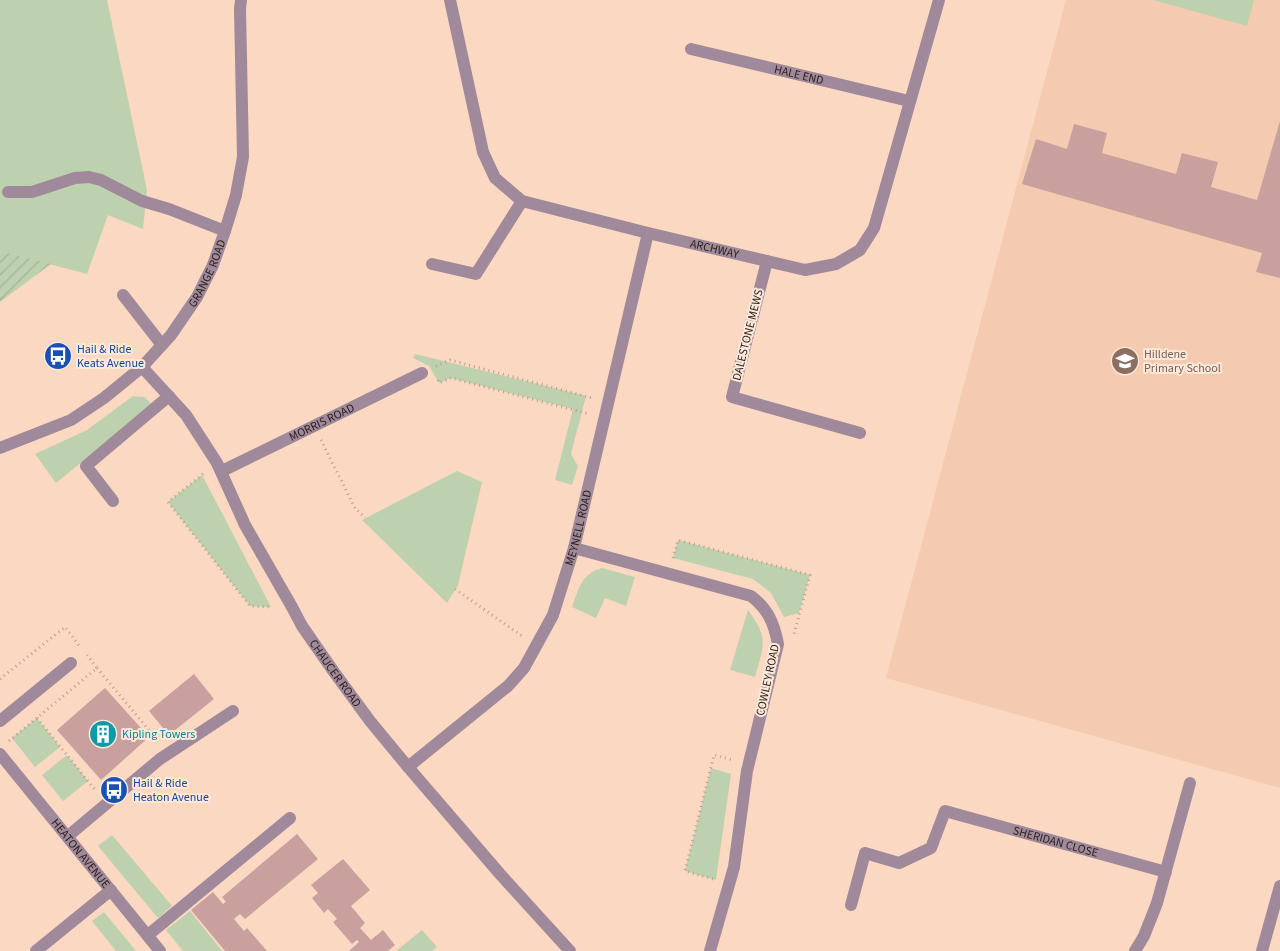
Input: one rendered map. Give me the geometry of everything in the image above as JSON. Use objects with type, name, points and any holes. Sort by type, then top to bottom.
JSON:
[{"type":"street","name":"GRANGE ROAD","points":[[0,448],[72,420],[104,398],[142,367],[162,345],[197,298],[214,265],[236,195],[243,156],[241,0]]},
{"type":"street","name":"ARCHWAY","points":[[450,0],[483,152],[495,178],[522,201],[805,270],[836,264],[860,250],[874,228],[939,0]]},
{"type":"street","name":"HALE END","points":[[690,49],[909,101]]},
{"type":"street","points":[[8,192],[32,192],[76,178],[89,177],[101,180],[142,201],[225,231]]},
{"type":"street","points":[[432,264],[476,274],[522,201]]},
{"type":"street","name":"MEYNELL ROAD","points":[[408,767],[508,686],[524,668],[553,615],[574,548],[648,233]]},
{"type":"street","name":"DALESTONE MEWS","points":[[767,261],[732,397],[860,433]]},
{"type":"street","points":[[123,295],[162,345]]},
{"type":"street","name":"CHAUCER ROAD","points":[[142,367],[186,415],[220,467],[245,525],[302,626],[334,672],[370,721],[408,767],[500,874],[570,951]]},
{"type":"street","name":"MORRIS ROAD","points":[[220,467],[315,426],[427,371]]},
{"type":"street","points":[[113,501],[86,466],[169,396]]},
{"type":"street","name":"COWLEY ROAD","points":[[574,548],[751,596],[761,604],[770,616],[775,628],[778,644],[749,764],[734,867],[710,951]]},
{"type":"street","points":[[0,721],[71,663]]},
{"type":"street","points":[[68,836],[169,754],[233,710]]},
{"type":"street","name":"HEATON AVENUE","points":[[0,754],[160,951]]},
{"type":"street","points":[[1135,951],[1144,936],[1157,903],[1190,783]]},
{"type":"street","name":"SHERIDAN CLOSE","points":[[851,905],[864,854],[899,863],[931,848],[945,811],[1166,872]]},
{"type":"street","points":[[148,935],[290,818]]},
{"type":"street","points":[[1262,951],[1280,886]]},
{"type":"street","points":[[36,951],[111,890]]},
{"type":"path","points":[[605,418],[451,378],[439,382],[427,371],[450,360],[609,402]]},
{"type":"path","points":[[315,426],[355,508],[365,518]]},
{"type":"path","points":[[220,467],[168,502],[250,606],[292,608]]},
{"type":"path","points":[[455,589],[537,646]]},
{"type":"path","points":[[97,668],[169,754]]},
{"type":"path","points":[[37,718],[106,804]]},
{"type":"path","points":[[729,884],[685,871],[714,755],[749,764]]},
{"type":"shaded area","name":"Hilldene Primary School","points":[[1066,0],[1280,0],[1280,788],[886,678]]},
{"type":"green space","points":[[0,0],[107,0],[147,190],[143,229],[108,215],[87,274],[0,251]]},
{"type":"green space","points":[[1153,0],[1254,0],[1247,26]]},
{"type":"green space","points":[[0,251],[51,264],[0,302]]},
{"type":"green space","points":[[415,354],[586,396],[571,454],[578,466],[572,485],[555,480],[573,409],[451,378],[439,383],[429,366],[413,358]]},
{"type":"green space","points":[[133,396],[145,397],[152,405],[56,483],[35,454],[87,430]]},
{"type":"green space","points":[[457,471],[482,482],[458,585],[447,603],[362,520]]},
{"type":"green space","points":[[202,475],[271,607],[250,606],[168,502]]},
{"type":"green space","points":[[678,540],[810,575],[799,613],[784,617],[771,593],[753,579],[673,558]]},
{"type":"green space","points":[[602,568],[635,577],[626,606],[605,598],[596,618],[572,607],[585,578]]},
{"type":"green space","points":[[748,610],[759,628],[763,642],[755,677],[730,670]]},
{"type":"green space","points":[[37,718],[60,747],[35,767],[12,738]]},
{"type":"green space","points":[[67,755],[88,781],[63,801],[42,775]]},
{"type":"green space","points":[[711,768],[731,774],[716,880],[685,871]]},
{"type":"green space","points":[[112,835],[172,906],[158,918],[98,846]]},
{"type":"green space","points":[[190,911],[222,951],[183,951],[166,930]]},
{"type":"green space","points":[[104,912],[136,951],[116,951],[92,921]]},
{"type":"green space","points":[[422,930],[437,947],[432,951],[396,951]]},
{"type":"building","points":[[1280,121],[1280,278],[1256,272],[1262,253],[1022,184],[1036,139],[1067,149],[1074,124],[1107,133],[1102,153],[1176,174],[1182,153],[1218,162],[1211,187],[1257,200]]},
{"type":"building","points":[[194,674],[214,699],[169,735],[149,711]]},
{"type":"building","name":"Kipling Towers","points":[[105,688],[149,737],[101,780],[57,730]]},
{"type":"building","points":[[297,834],[318,859],[245,919],[240,914],[234,919],[244,931],[247,928],[267,951],[225,951],[191,910],[213,892],[223,904],[226,902],[222,897]]},
{"type":"building","points":[[343,859],[370,890],[351,906],[365,923],[360,928],[371,940],[383,930],[395,945],[388,951],[349,951],[359,942],[357,940],[352,944],[333,922],[337,919],[328,909],[324,913],[312,898],[318,893],[311,885]]},
{"type":"place","name":"Hail & Ride Keats Avenue","points":[[58,356]]},
{"type":"place","name":"Hilldene Primary School","points":[[1125,361]]},
{"type":"place","name":"Kipling Towers","points":[[103,734]]},
{"type":"place","name":"Hail & Ride Heaton Avenue","points":[[114,790]]}]
